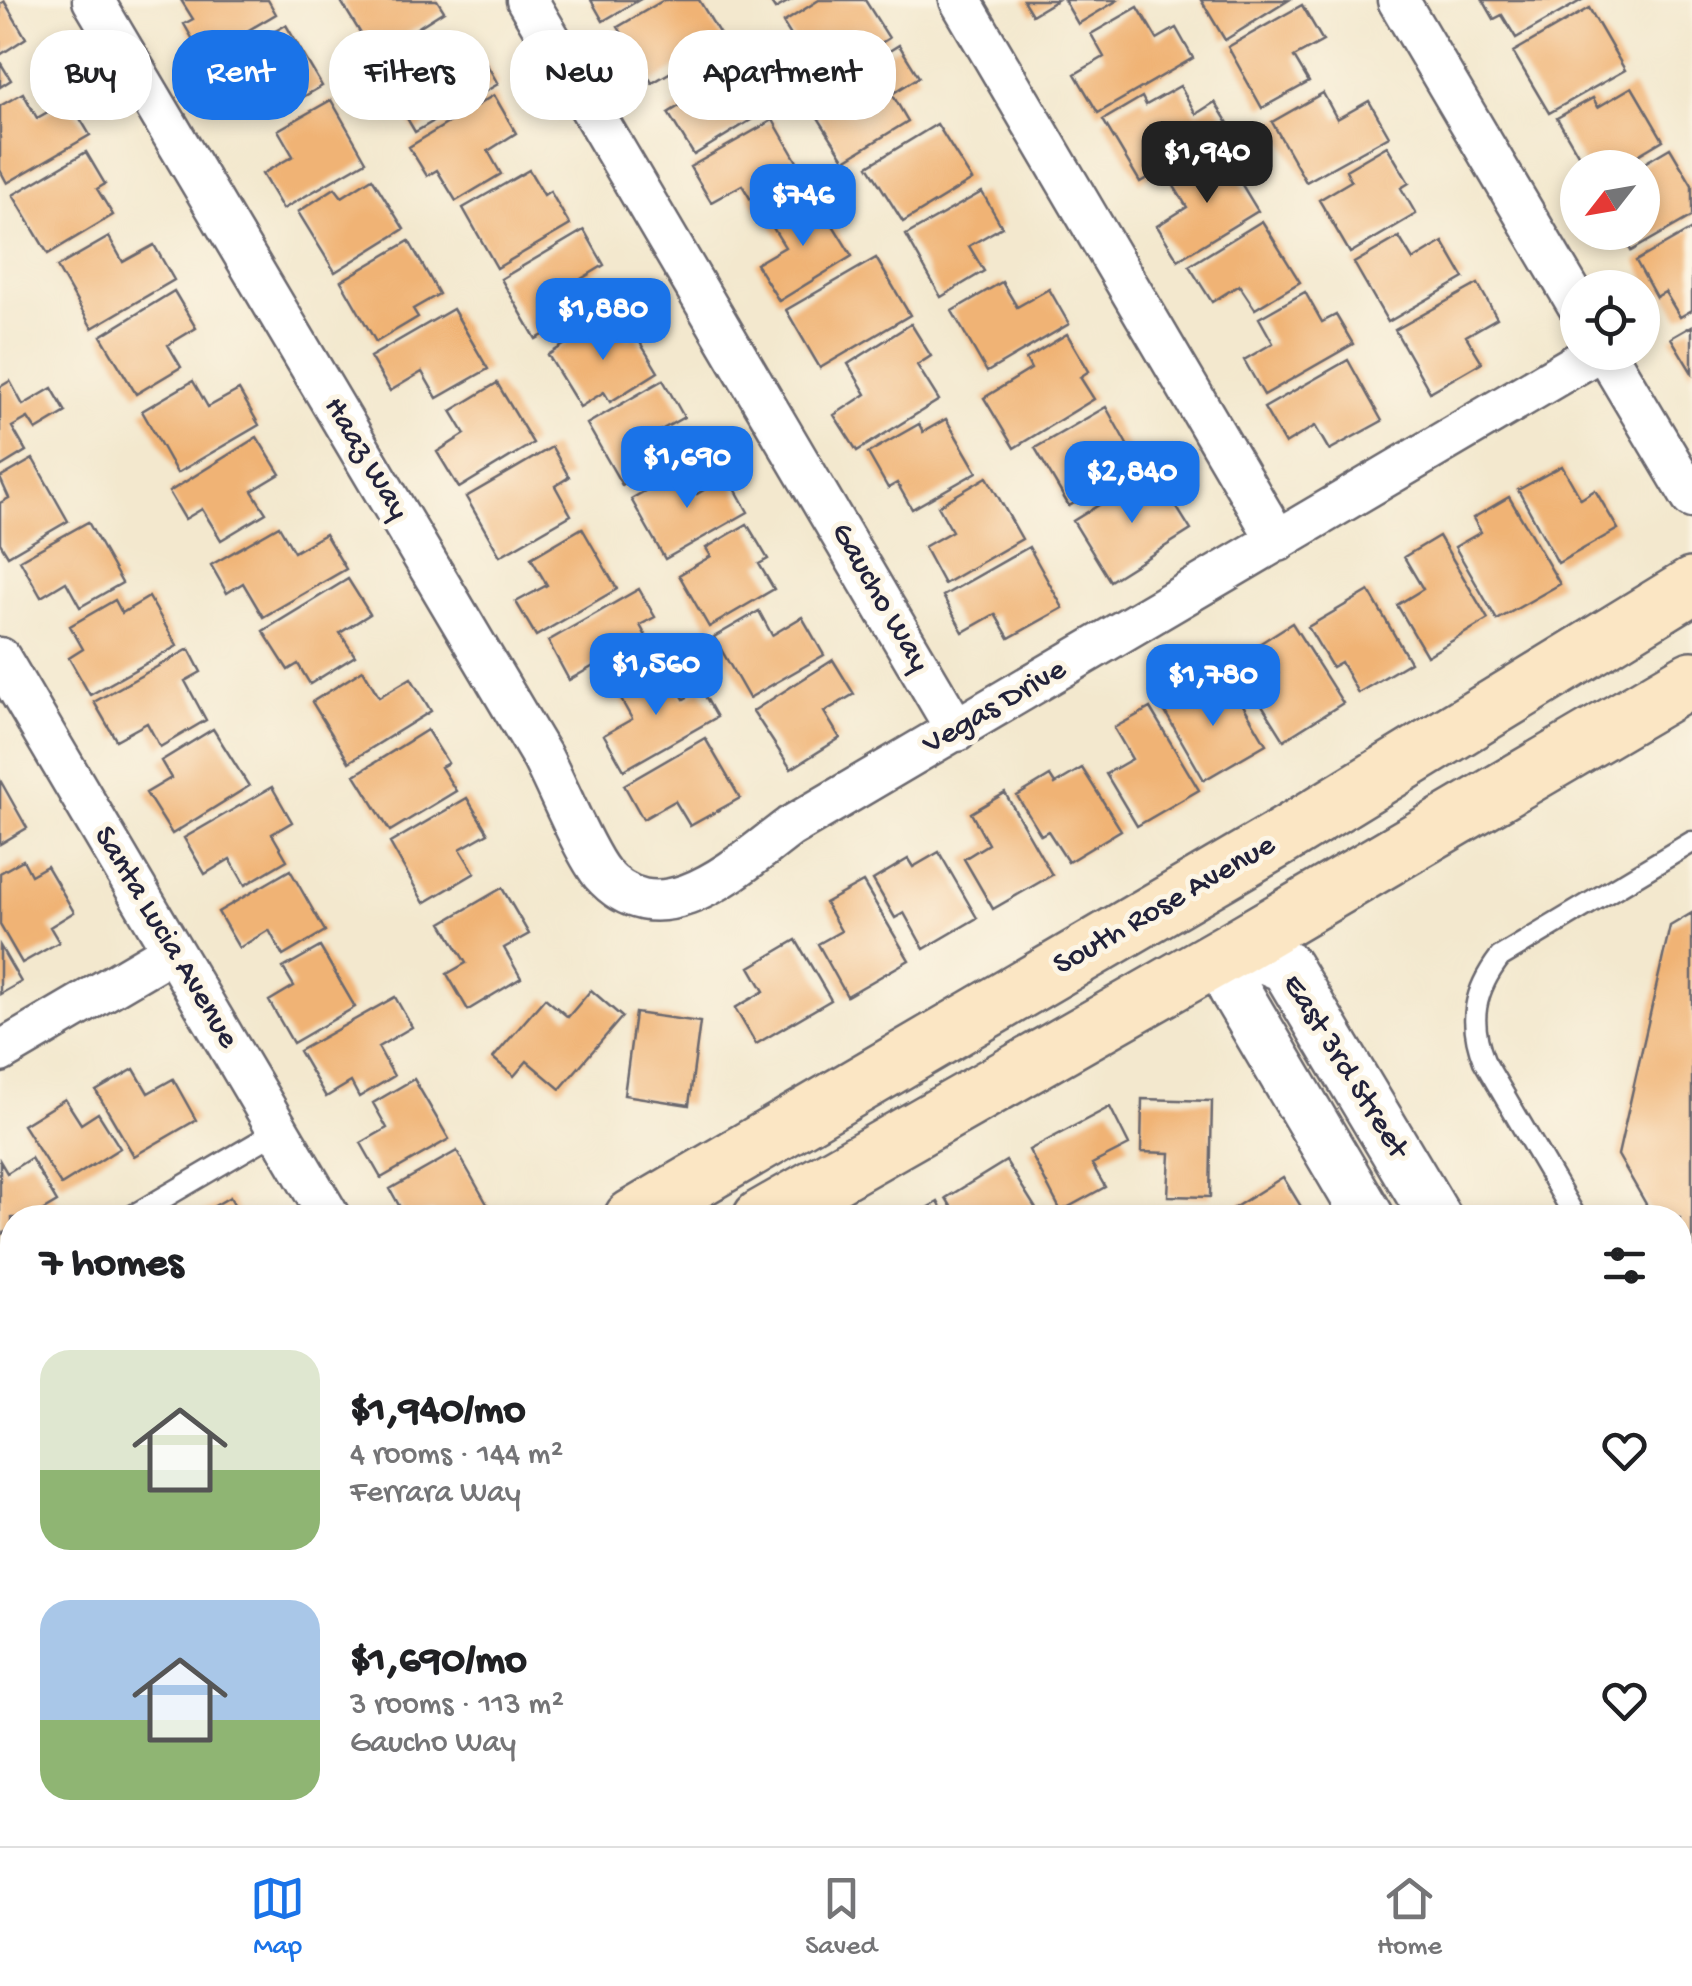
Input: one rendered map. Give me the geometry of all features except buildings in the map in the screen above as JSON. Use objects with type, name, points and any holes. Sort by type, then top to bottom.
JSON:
[{"type":"main road","name":"South Rose Avenue","points":[[655,1205],[1201,884],[1692,586]]},
{"type":"main road","points":[[784,1205],[1238,946],[1692,679]]},
{"type":"main road","points":[[715,1205],[780,1167],[795,1125]]},
{"type":"street","name":"Haaz Way","points":[[92,0],[542,757],[590,855],[604,876],[630,894],[650,900]]},
{"type":"street","name":"Gaucho Way","points":[[527,0],[956,731]]},
{"type":"street","points":[[960,0],[1278,541]]},
{"type":"street","points":[[1398,0],[1560,274]]},
{"type":"street","name":"Vegas Drive","points":[[650,900],[674,899],[706,889],[790,827],[1567,370]]},
{"type":"street","points":[[1617,370],[1692,498]]},
{"type":"street","name":"Santa Lucia Avenue","points":[[0,658],[322,1205]]},
{"type":"street","points":[[1201,884],[1238,946]]},
{"type":"street","name":"East 3rd Street","points":[[1361,1205],[1234,989],[1238,946],[1286,966],[1428,1205]]},
{"type":"street","points":[[0,1052],[172,950]]},
{"type":"lane","points":[[1568,1205],[1484,1061],[1474,1037],[1474,1010],[1481,981],[1500,957],[1692,842]]},
{"type":"lane","points":[[151,1205],[279,1130]]}]
